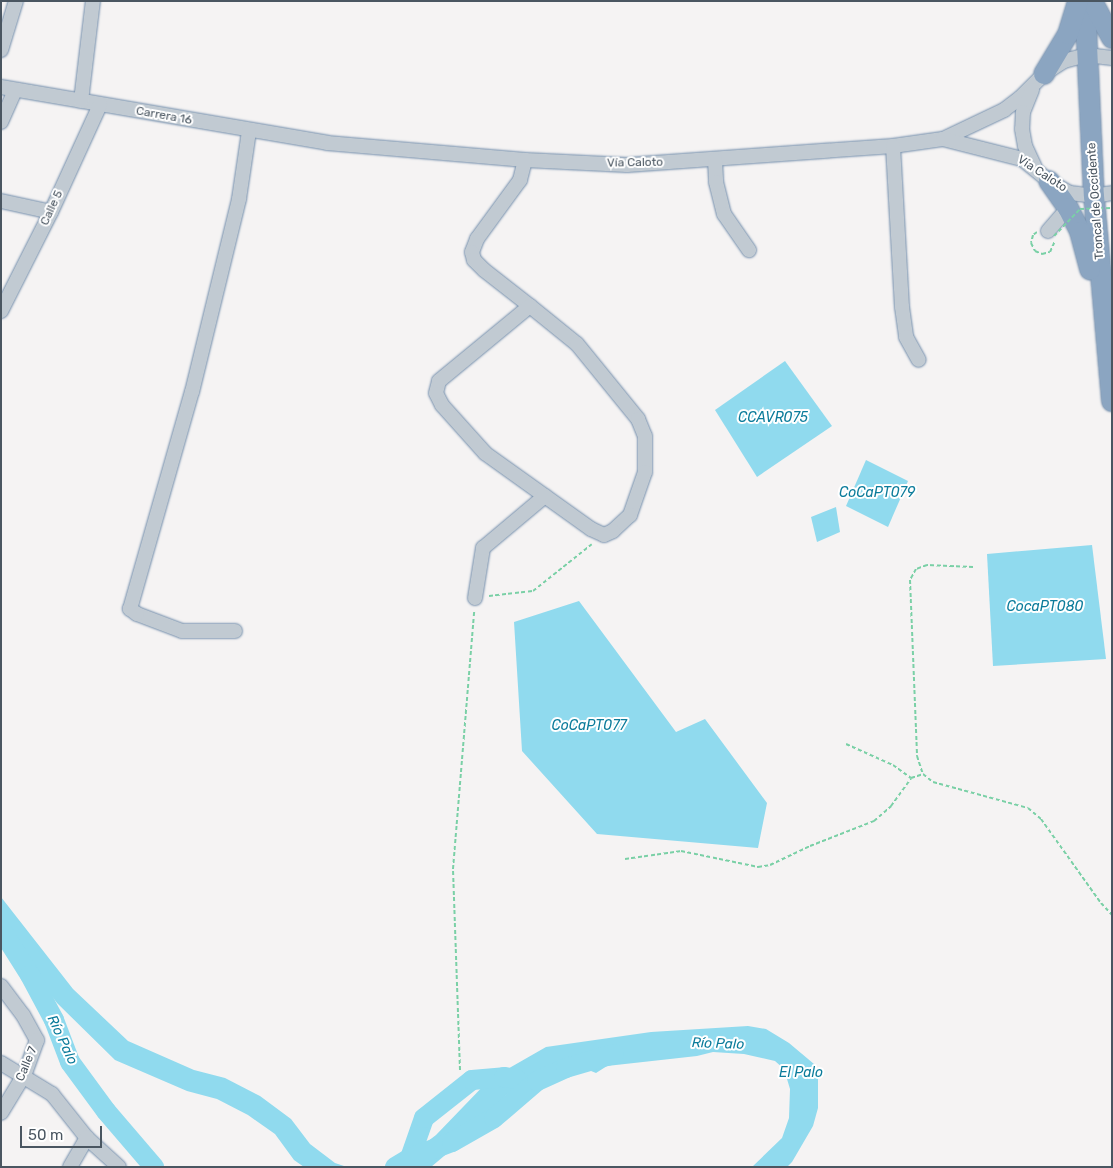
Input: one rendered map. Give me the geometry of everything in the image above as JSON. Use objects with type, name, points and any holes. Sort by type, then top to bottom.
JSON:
[{"type":"highway","points":[[1041,77],[1060,52],[1068,34],[1078,1]]},
{"type":"highway","name":"Troncal de Occidente","points":[[1084,1],[1087,55],[1103,195],[1109,368],[1112,401]]},
{"type":"highway","points":[[1092,1],[1112,38]]},
{"type":"highway","points":[[1043,175],[1068,208],[1086,250],[1109,368]]},
{"type":"highway","points":[[1109,368],[1112,336]]},
{"type":"street","points":[[1,50],[16,1]]},
{"type":"street","points":[[81,102],[93,1]]},
{"type":"street","name":"Vía Caloto","points":[[327,143],[525,160],[627,165],[893,146],[943,139],[1004,110],[1020,98],[1041,77],[1064,61],[1087,55],[1112,58]]},
{"type":"street","points":[[1041,77],[1026,103],[1022,120],[1025,146],[1043,175]]},
{"type":"street","points":[[1,122],[8,88]]},
{"type":"street","name":"Carrera 16","points":[[8,88],[248,131],[327,143]]},
{"type":"street","name":"Calle 5","points":[[1,310],[51,212],[100,105]]},
{"type":"street","points":[[235,631],[182,631],[137,614],[130,609],[192,392],[239,198],[248,131]]},
{"type":"street","name":"Vía Caloto","points":[[943,139],[1014,156],[1070,193],[1103,195]]},
{"type":"street","points":[[893,146],[902,307],[906,337],[919,360]]},
{"type":"street","points":[[525,160],[520,180],[477,239],[472,252],[474,260],[484,270],[530,306],[577,344],[638,419],[645,436],[645,472],[630,515],[613,531],[604,535],[590,530],[485,453],[442,405],[436,393],[439,381],[530,306]]},
{"type":"street","points":[[715,160],[716,182],[724,214],[750,250]]},
{"type":"street","points":[[1,202],[51,212]]},
{"type":"street","points":[[1051,233],[1068,208]]},
{"type":"street","points":[[475,598],[483,548],[545,496]]},
{"type":"street","name":"Calle 7","points":[[1,986],[23,1015],[37,1040],[24,1075],[1,1113]]},
{"type":"street","points":[[1,1063],[24,1075],[52,1094],[87,1138],[119,1167]]},
{"type":"street","points":[[70,1167],[87,1138]]},
{"type":"path","points":[[1051,233],[1080,209],[1112,208]]},
{"type":"path","points":[[460,1070],[453,869],[475,598],[533,591],[604,535]]},
{"type":"path","points":[[973,567],[927,565],[916,569],[910,580],[917,756],[923,774],[932,782],[1028,808],[1041,819],[1101,903],[1112,915]]},
{"type":"path","points":[[846,744],[894,765],[911,778]]},
{"type":"path","points":[[625,859],[681,851],[758,867],[770,866],[810,846],[874,820],[891,806],[911,778],[923,774]]},
{"type":"water","name":"CCAVR075","points":[[785,361],[832,426],[757,477],[715,410]]},
{"type":"water","name":"CoCaPT079","points":[[866,460],[908,481],[888,527],[846,506]]},
{"type":"water","points":[[836,507],[840,532],[817,542],[811,517]]},
{"type":"water","name":"CocaPT080","points":[[1092,545],[1106,659],[993,666],[987,554]]},
{"type":"water","name":"CoCaPT077","points":[[579,601],[676,732],[705,719],[767,803],[758,848],[597,834],[522,751],[514,622]]},
{"type":"water","points":[[1,897],[73,989],[128,1041],[194,1070],[225,1078],[260,1096],[291,1119],[310,1144],[335,1163],[347,1167],[304,1167],[294,1160],[275,1134],[248,1115],[217,1099],[187,1091],[115,1060],[57,1003],[23,958],[1,922]]},
{"type":"water","name":"El Palo","points":[[748,1026],[766,1029],[789,1043],[814,1064],[818,1078],[818,1108],[813,1126],[792,1162],[787,1167],[752,1167],[782,1138],[789,1118],[790,1089],[784,1069],[775,1061],[744,1054],[713,1052],[697,1056],[607,1066],[596,1073],[591,1071],[595,1061],[560,1063],[532,1076],[505,1096],[450,1151],[431,1167],[392,1167],[436,1135],[490,1079],[546,1047],[651,1032]]},
{"type":"waterway","name":"Río Palo","points":[[1,929],[30,975],[54,1020],[70,1062],[106,1111],[154,1167]]},
{"type":"waterway","name":"Río Palo","points":[[395,1167],[410,1158],[452,1142],[494,1118],[537,1081],[566,1068],[614,1054]]},
{"type":"waterway","name":"Río Palo","points":[[410,1158],[424,1118],[472,1080],[504,1077],[517,1079]]}]
